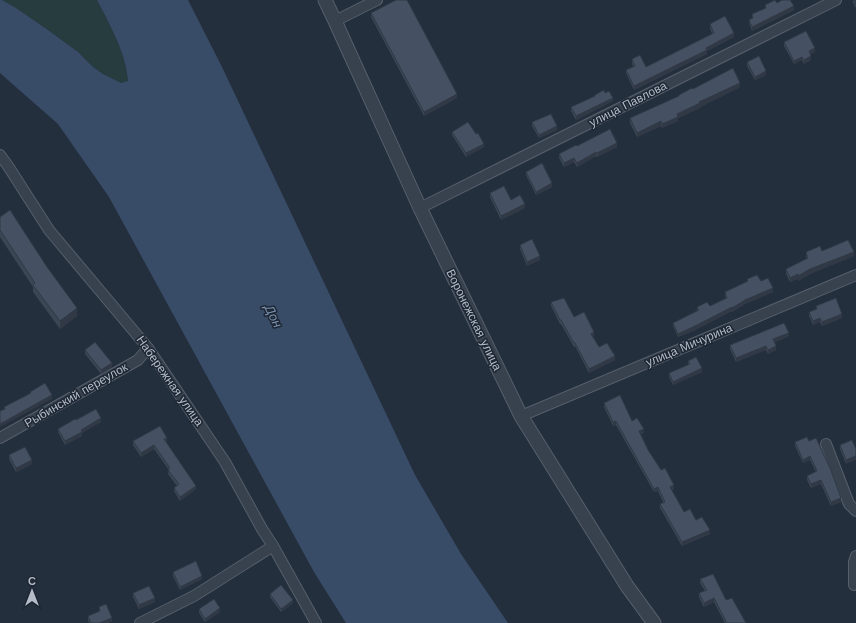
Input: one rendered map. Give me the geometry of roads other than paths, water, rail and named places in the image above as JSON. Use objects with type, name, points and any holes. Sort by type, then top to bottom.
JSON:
[{"type":"street","name":"Воронежская улица","points":[[324,0],[420,208],[521,416],[627,586],[654,623]]},
{"type":"street","points":[[335,21],[377,0]]},
{"type":"street","name":"улица Павлова","points":[[420,208],[836,0]]},
{"type":"street","name":"Набережная улица","points":[[0,155],[49,230],[148,348],[225,462],[316,623]]},
{"type":"street","name":"улица Мичурина","points":[[521,416],[856,275]]},
{"type":"street","name":"Рыбинский переулок","points":[[0,438],[138,360],[148,348]]},
{"type":"street","points":[[826,444],[849,504],[856,511]]},
{"type":"street","points":[[140,623],[194,596],[273,546]]},
{"type":"street","points":[[854,585],[854,562],[856,556]]},
{"type":"water","name":"Дон","points":[[0,0],[16,8],[48,30],[78,52],[93,67],[103,74],[121,83],[128,81],[124,60],[117,39],[97,0],[188,0],[222,67],[415,475],[461,554],[508,623],[346,623],[314,572],[109,197],[58,124],[0,73]]}]
